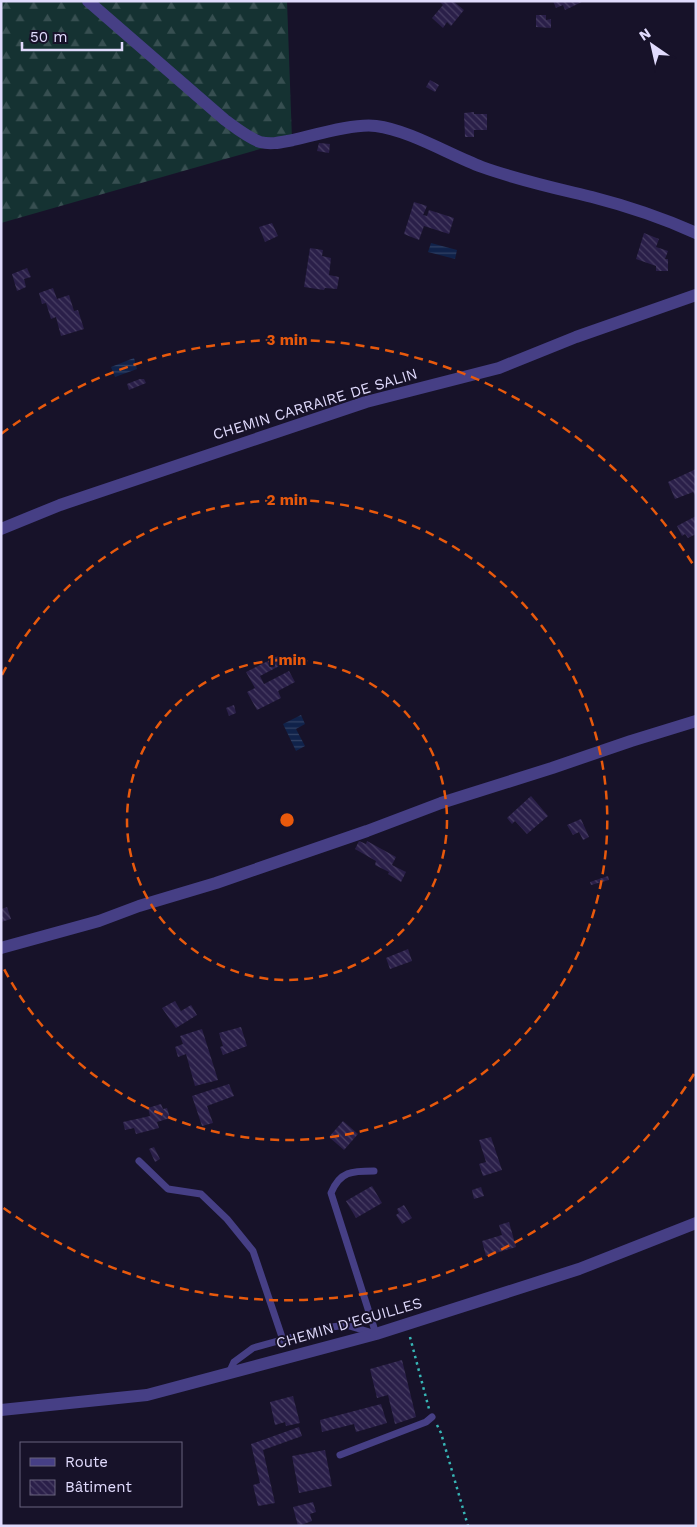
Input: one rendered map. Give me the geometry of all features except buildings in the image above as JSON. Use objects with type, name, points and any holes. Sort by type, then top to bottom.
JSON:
[{"type":"street","points":[[88,1],[225,120],[249,137],[260,142],[272,144],[322,133],[376,126],[399,132],[482,167],[593,198],[676,224],[696,233]]},
{"type":"street","name":"CHEMIN CARRAIRE DE SALIN","points":[[1,528],[60,505],[366,402],[499,368],[576,337],[696,295]]},
{"type":"street","points":[[1,948],[99,921],[139,906],[231,878],[441,803],[552,768],[631,740],[696,722]]},
{"type":"street","name":"CHEMIN D'EGUILLES","points":[[1,1410],[147,1395],[376,1334],[579,1269],[696,1223]]},
{"type":"lane","points":[[139,1161],[168,1189],[200,1194],[227,1218],[253,1251],[283,1340]]},
{"type":"lane","points":[[374,1171],[352,1171],[336,1182],[331,1193],[376,1334]]},
{"type":"lane","points":[[229,1373],[234,1362],[253,1348],[325,1328],[346,1325],[376,1334]]},
{"type":"lane","points":[[340,1455],[426,1422],[432,1417]]},
{"type":"path","points":[[407,1324],[432,1417],[441,1433],[468,1526]]},
{"type":"green space","points":[[1,1],[287,1],[292,140],[1,223]]},
{"type":"water","points":[[431,243],[457,250],[455,259],[428,252]]},
{"type":"water","points":[[134,358],[137,369],[115,377],[111,367]]},
{"type":"water","points":[[301,715],[305,724],[296,729],[305,746],[296,751],[283,724]]}]
